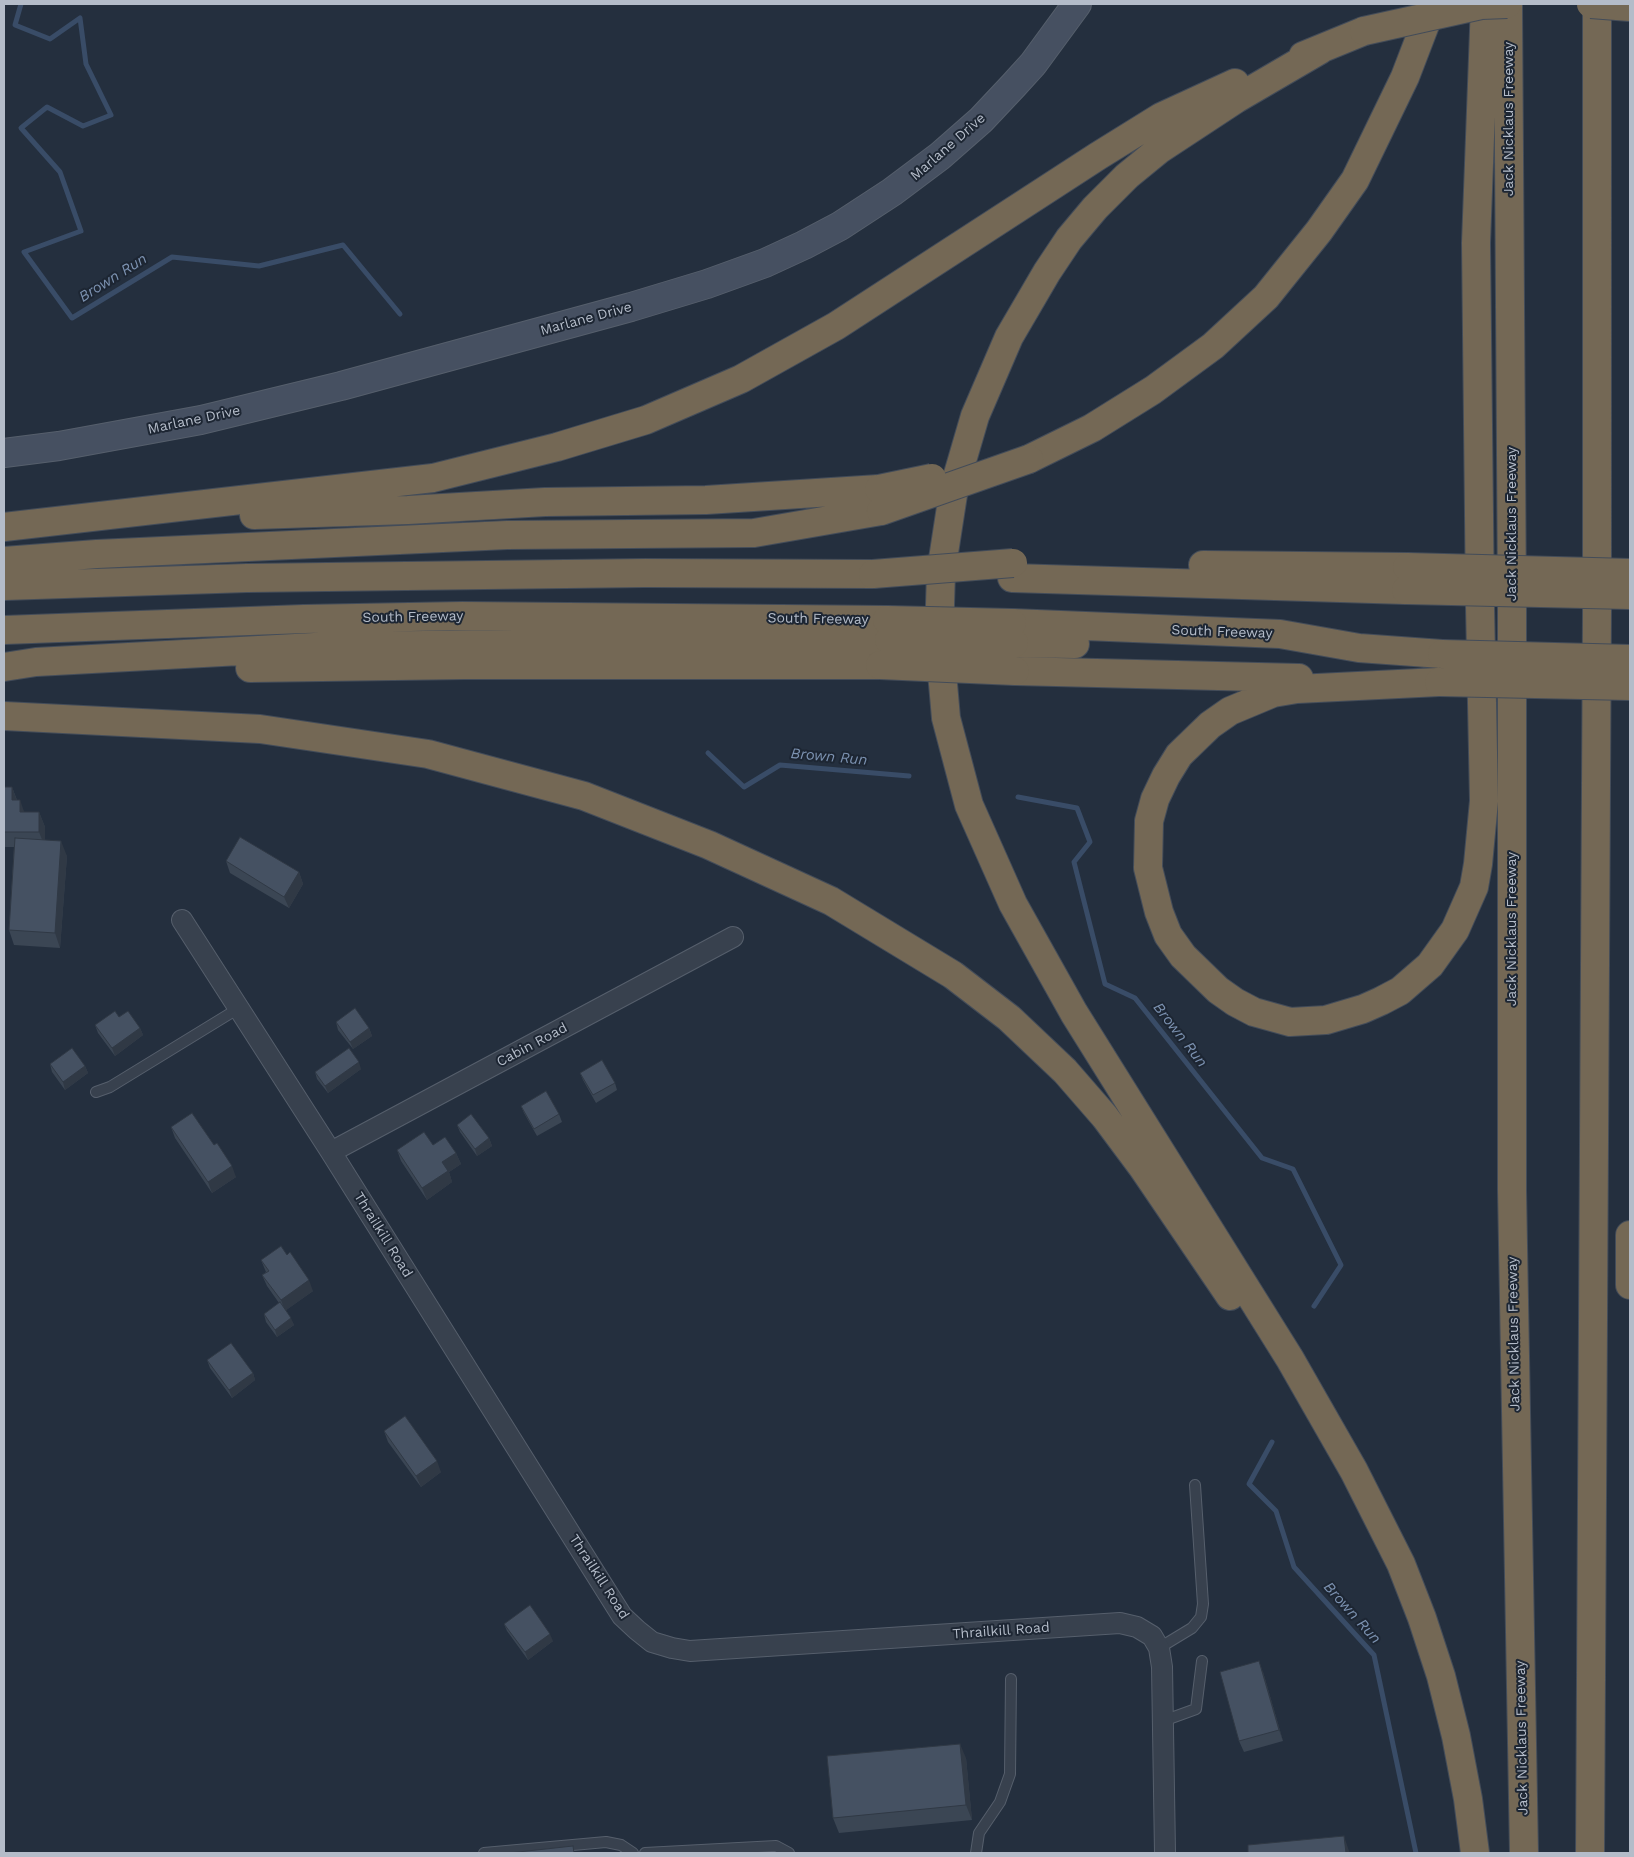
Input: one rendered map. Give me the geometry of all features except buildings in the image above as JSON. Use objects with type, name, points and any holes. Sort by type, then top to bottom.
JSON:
[{"type":"highway","points":[[4,561],[106,554],[498,536],[754,533],[1029,459],[1092,428],[1153,390],[1213,346],[1266,297],[1319,231],[1355,180],[1401,86],[1433,4]]},
{"type":"highway","points":[[1439,682],[1297,689],[1259,698],[1230,711],[1210,725],[1179,755],[1155,799],[1149,821],[1148,868],[1158,912],[1168,935],[1182,956],[1218,990],[1254,1012],[1290,1022],[1326,1020],[1372,1005],[1400,991],[1430,965],[1455,930],[1474,887],[1484,801],[1476,243],[1485,4]]},
{"type":"highway","points":[[4,527],[433,478],[557,447],[646,420],[741,379],[836,326],[1161,117],[1226,86],[1364,31],[1481,5],[1507,4]]},
{"type":"highway","name":"Jack Nicklaus Freeway","points":[[1507,4],[1512,604],[1512,1190],[1524,1853]]},
{"type":"highway","points":[[1591,4],[1630,7]]},
{"type":"highway","points":[[1590,1853],[1598,609],[1597,4]]},
{"type":"highway","points":[[1320,50],[1236,98],[1153,154],[1127,176],[1095,208],[1069,239],[1047,272],[1009,337],[975,416],[954,488],[941,572],[939,638],[946,718],[969,805],[1013,904],[1074,1013],[1290,1358],[1354,1471],[1400,1564],[1422,1618],[1441,1676],[1456,1736],[1468,1799],[1475,1853]]},
{"type":"highway","points":[[53,522],[408,510],[545,502],[880,500]]},
{"type":"highway","points":[[4,586],[277,578],[645,573],[873,574],[1013,571],[1407,578],[1630,573]]},
{"type":"highway","points":[[1407,578],[1630,595]]},
{"type":"highway","name":"South Freeway","points":[[4,630],[304,619],[462,616],[1013,633],[1280,634],[1359,648],[1442,654],[1630,659]]},
{"type":"highway","points":[[4,668],[36,662],[333,646],[888,630]]},
{"type":"highway","points":[[4,668],[15,671],[464,665],[880,665],[1630,686]]},
{"type":"highway","points":[[4,716],[260,729],[428,754],[584,796],[709,845],[831,901],[953,975],[1009,1018],[1065,1070],[1105,1117],[1143,1168],[1277,1366],[1354,1471]]},
{"type":"highway","points":[[1630,1235],[1630,1285]]},
{"type":"street","name":"Marlane Drive","points":[[4,453],[59,446],[201,420],[340,386],[631,307],[765,263],[804,246],[840,226],[898,188],[940,156],[981,120],[1014,86],[1033,64],[1077,4]]},
{"type":"street","name":"Thrailkill Road","points":[[182,920],[331,1152],[622,1616],[652,1642],[690,1651],[1120,1623],[1137,1627],[1152,1636],[1159,1648]]},
{"type":"street","name":"Cabin Road","points":[[331,1152],[733,937]]},
{"type":"street","points":[[1159,1648],[1162,1667],[1165,1853]]},
{"type":"lane","points":[[96,1092],[110,1087],[239,1008]]},
{"type":"lane","points":[[1159,1648],[1192,1628],[1201,1618],[1203,1604],[1195,1485]]},
{"type":"lane","points":[[1163,1721],[1196,1710],[1202,1661]]},
{"type":"lane","points":[[976,1853],[979,1833],[1000,1802],[1010,1774],[1012,1678]]},
{"type":"lane","points":[[484,1853],[606,1842],[621,1845],[633,1853]]},
{"type":"lane","points":[[645,1853],[776,1846],[789,1853]]},
{"type":"waterway","name":"Brown Run","points":[[21,4],[15,25],[50,39],[80,18],[86,64],[111,115],[83,126],[47,107],[21,128],[60,172],[81,231],[24,252],[72,318],[172,257],[259,266],[343,245],[400,314]]},
{"type":"waterway","name":"Brown Run","points":[[708,753],[744,787],[780,765],[909,776]]},
{"type":"waterway","name":"Brown Run","points":[[1018,797],[1077,808],[1090,842],[1074,862],[1105,984],[1135,998],[1262,1158],[1293,1169],[1341,1265],[1314,1306]]},
{"type":"waterway","name":"Brown Run","points":[[1272,1442],[1249,1484],[1276,1511],[1294,1567],[1374,1655],[1416,1853]]}]
